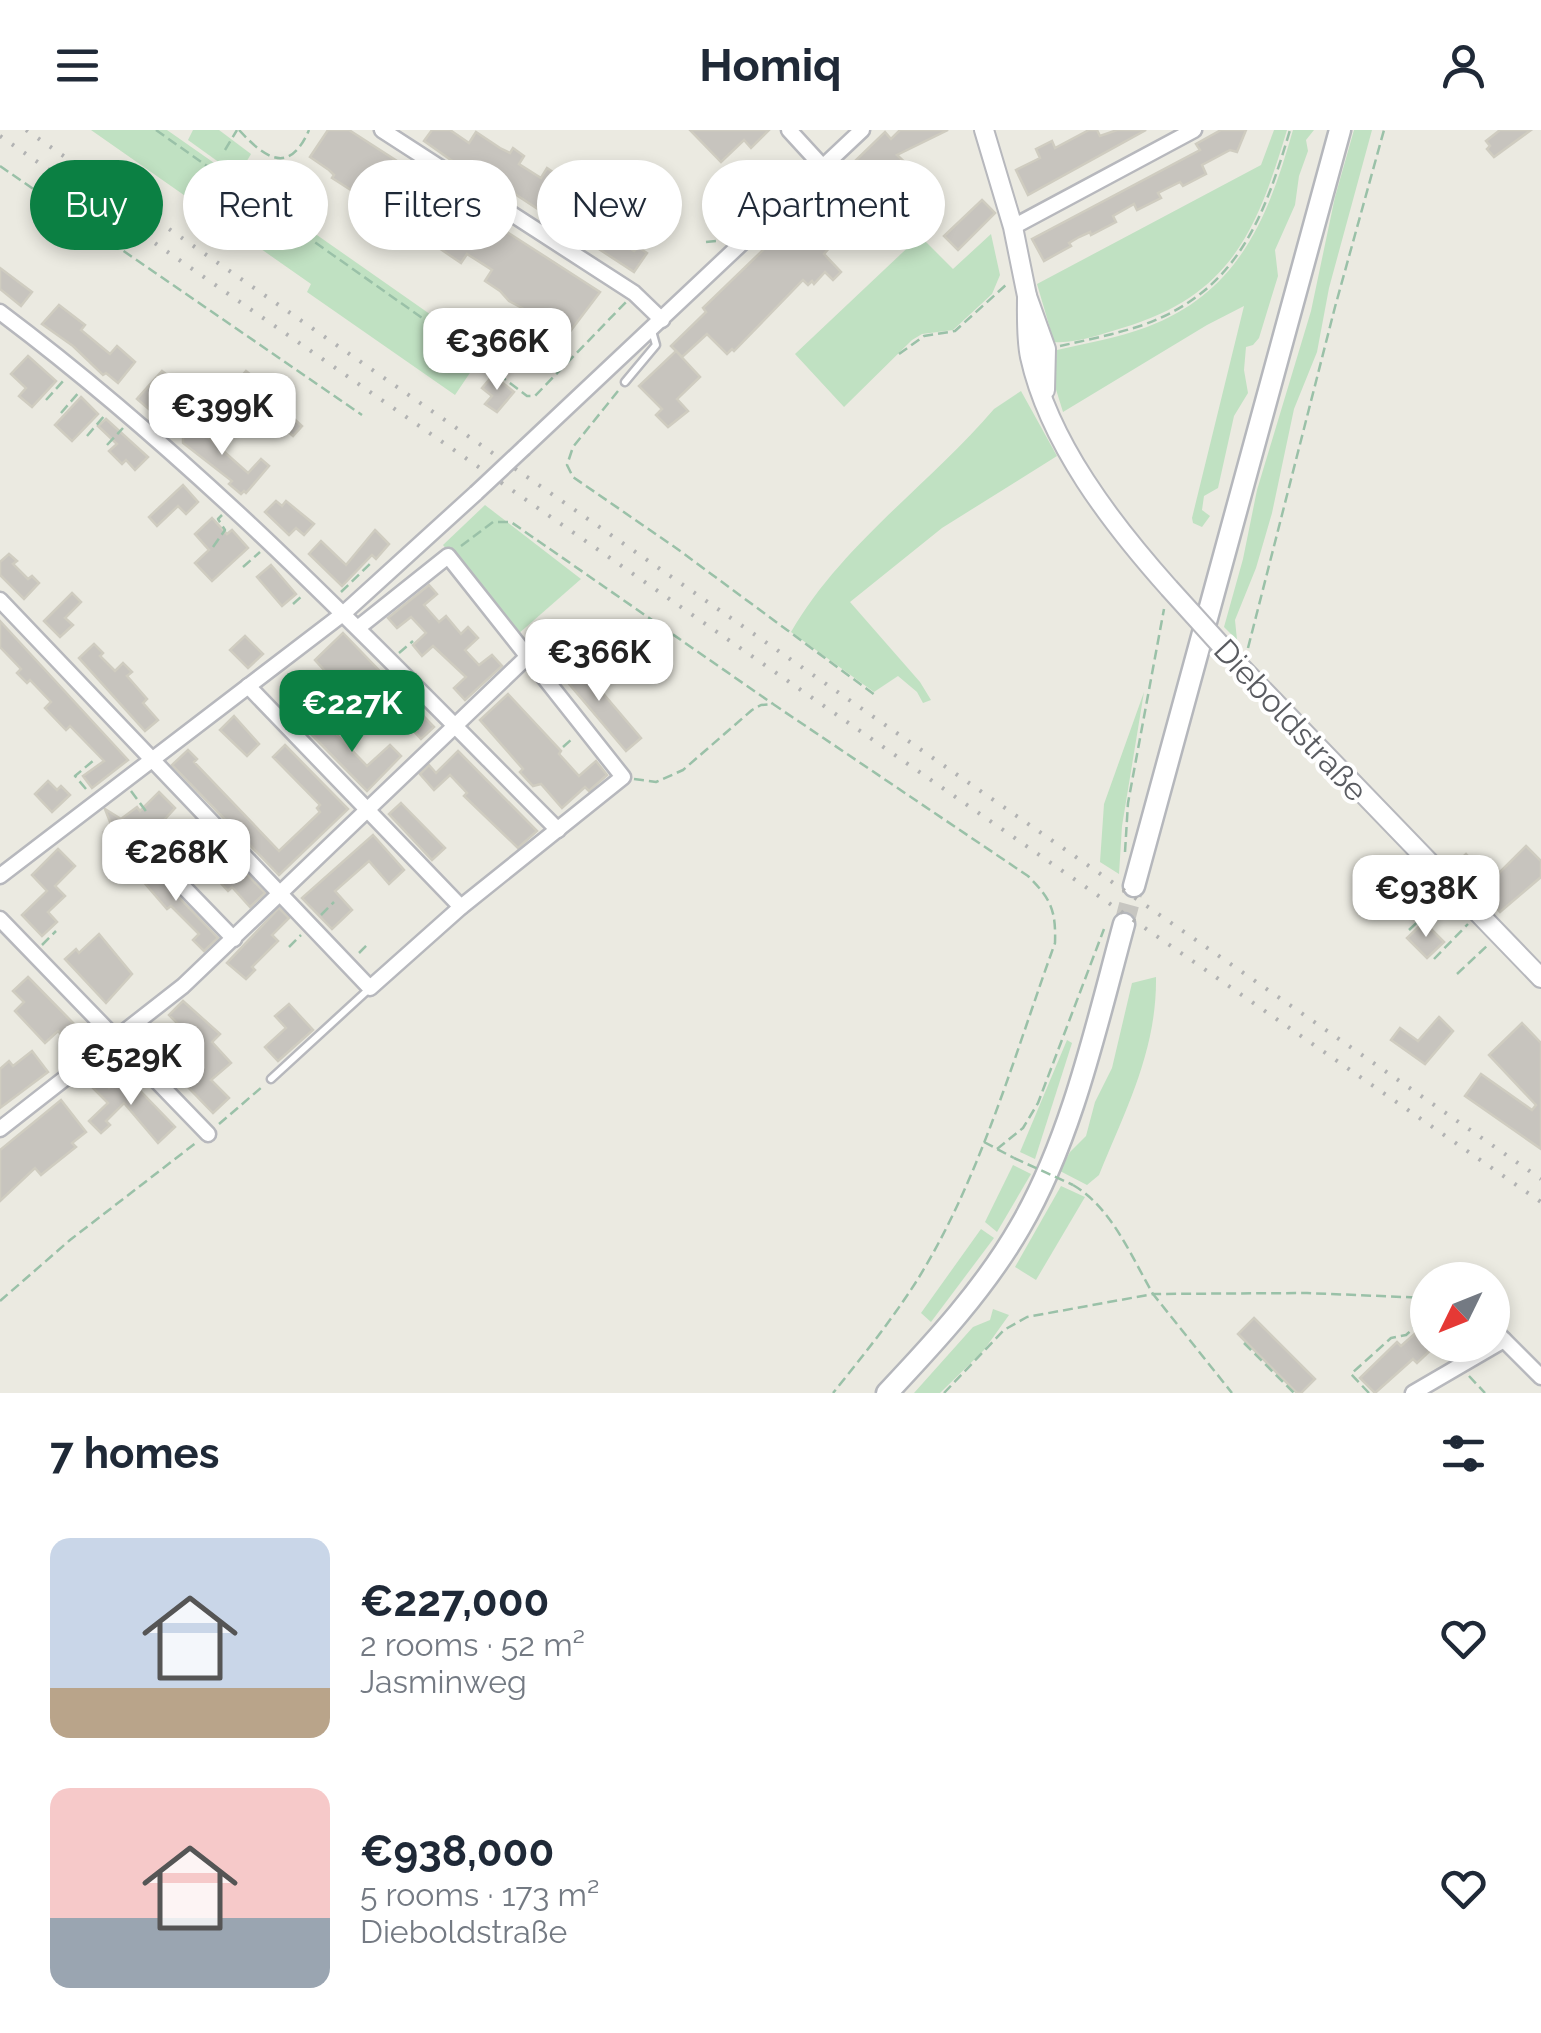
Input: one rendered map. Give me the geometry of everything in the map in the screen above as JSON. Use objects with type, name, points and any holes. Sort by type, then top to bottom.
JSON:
[{"type":"main road","points":[[1134,886],[1340,130]]},
{"type":"main road","points":[[887,1393],[969,1301],[1022,1224],[1057,1147],[1117,922]]},
{"type":"street","points":[[382,130],[634,294],[657,325]]},
{"type":"street","points":[[789,130],[816,160]]},
{"type":"street","points":[[829,160],[862,130]]},
{"type":"street","points":[[984,130],[1046,349],[1048,409]]},
{"type":"street","points":[[1013,227],[1194,130]]},
{"type":"street","points":[[0,876],[344,613],[735,250]]},
{"type":"street","name":"Dieboldstraße","points":[[1028,296],[1029,352],[1048,409],[1095,492],[1169,588],[1240,666],[1541,978]]},
{"type":"street","points":[[0,312],[132,419],[270,543],[359,627],[558,830]]},
{"type":"street","points":[[0,600],[370,988],[623,777],[448,556],[359,627]]},
{"type":"street","points":[[0,1129],[184,986],[528,656]]},
{"type":"street","points":[[248,686],[462,908]]},
{"type":"street","points":[[160,857],[172,875],[234,939]]},
{"type":"street","points":[[0,919],[208,1134]]},
{"type":"street","points":[[1510,1346],[1541,1377]]},
{"type":"street","points":[[1412,1393],[1466,1362]]},
{"type":"lane","points":[[625,382],[656,345],[657,325]]},
{"type":"lane","points":[[270,1079],[370,988]]},
{"type":"path","points":[[156,130],[527,396],[535,396],[634,294]]},
{"type":"path","points":[[224,150],[238,130],[256,149],[274,159],[290,156],[309,130]]},
{"type":"path","points":[[1046,349],[1157,319],[1182,307],[1213,282],[1239,254],[1258,223],[1290,130]]},
{"type":"path","points":[[1240,666],[1384,130]]},
{"type":"path","points":[[0,166],[362,415]]},
{"type":"path","points":[[899,354],[924,336],[955,331],[1022,270]]},
{"type":"path","points":[[46,400],[73,370]]},
{"type":"path","points":[[61,412],[88,382]]},
{"type":"path","points":[[625,382],[573,447],[567,465],[573,477],[875,695]]},
{"type":"path","points":[[87,436],[114,404]]},
{"type":"path","points":[[107,445],[132,419]]},
{"type":"path","points":[[213,547],[225,530],[218,519],[230,506]]},
{"type":"path","points":[[448,556],[493,522],[511,522],[1028,876],[1046,894],[1056,918],[1056,942],[951,1216],[916,1281],[833,1393]]},
{"type":"path","points":[[242,567],[270,543]]},
{"type":"path","points":[[332,602],[372,562]]},
{"type":"path","points":[[1125,865],[1128,803],[1169,588]]},
{"type":"path","points":[[392,661],[412,640]]},
{"type":"path","points":[[623,777],[666,780],[752,710],[774,704]]},
{"type":"path","points":[[94,760],[75,776],[97,802]]},
{"type":"path","points":[[124,781],[148,814]]},
{"type":"path","points":[[1409,930],[1452,888]]},
{"type":"path","points":[[1434,959],[1478,914]]},
{"type":"path","points":[[997,1149],[1023,1128],[1038,1103],[1102,932],[1117,922]]},
{"type":"path","points":[[34,954],[56,930]]},
{"type":"path","points":[[1457,974],[1498,935]]},
{"type":"path","points":[[0,1301],[70,1240],[208,1134],[270,1079]]},
{"type":"path","points":[[982,1141],[1092,1196],[1153,1294],[1232,1393]]},
{"type":"path","points":[[944,1393],[1004,1330],[1027,1317],[1153,1294],[1410,1297]]},
{"type":"path","points":[[1369,1393],[1351,1374],[1391,1338],[1410,1331]]},
{"type":"path","points":[[1244,1343],[1294,1393]]},
{"type":"path","points":[[1459,1366],[1485,1393]]},
{"type":"path","points":[[1283,1393],[1289,1388]]},
{"type":"green space","points":[[91,130],[167,130],[210,160],[183,160],[183,194],[163,180],[163,160],[134,160]]},
{"type":"green space","points":[[193,130],[219,130],[251,154],[247,160],[216,160],[188,140]]},
{"type":"green space","points":[[1274,130],[1287,130],[1264,199],[1234,255],[1214,278],[1190,298],[1159,314],[1088,338],[1054,342],[1037,284],[1261,165]]},
{"type":"green space","points":[[1293,130],[1314,130],[1306,140],[1308,151],[1295,205],[1275,250],[1278,276],[1259,338],[1246,347],[1248,393],[1234,416],[1218,488],[1204,496],[1202,510],[1210,516],[1202,527],[1193,523],[1192,518],[1244,306],[1063,412],[1054,383],[1057,350],[1147,327],[1205,294],[1227,272],[1260,222]]},
{"type":"green space","points":[[1354,130],[1372,130],[1329,288],[1317,352],[1294,409],[1272,513],[1235,620],[1237,640],[1224,627],[1257,490],[1311,311]]},
{"type":"green space","points":[[991,234],[1000,275],[992,294],[953,330],[922,334],[912,340],[844,407],[795,354],[905,250],[934,250],[953,269]]},
{"type":"green space","points":[[328,243],[484,352],[455,395],[307,292],[311,284],[262,250],[328,250]]},
{"type":"green space","points":[[1021,391],[1057,456],[942,528],[850,602],[931,700],[923,703],[917,692],[898,676],[874,692],[791,632],[812,600],[861,543],[994,409]]},
{"type":"green space","points":[[485,505],[581,579],[517,635],[443,545]]},
{"type":"green space","points":[[1144,692],[1122,826],[1119,874],[1100,862],[1104,804]]},
{"type":"green space","points":[[1156,977],[1151,1029],[1138,1079],[1099,1175],[1087,1185],[1060,1171],[1070,1152],[1086,1136],[1095,1102],[1112,1068],[1132,983]]},
{"type":"green space","points":[[1067,1040],[1072,1043],[1035,1159],[1020,1152]]},
{"type":"green space","points":[[1013,1165],[1031,1174],[997,1232],[985,1222]]},
{"type":"green space","points":[[1061,1186],[1085,1197],[1036,1280],[1015,1267]]},
{"type":"green space","points":[[981,1229],[994,1238],[931,1322],[921,1313]]},
{"type":"green space","points":[[993,1309],[1009,1315],[984,1350],[940,1393],[914,1393],[973,1327],[990,1320]]},
{"type":"building","points":[[328,130],[349,130],[395,160],[348,160],[348,188],[332,178],[328,160],[310,157]]},
{"type":"building","points":[[432,130],[450,130],[469,143],[476,132],[510,153],[513,148],[524,156],[519,164],[537,175],[537,209],[517,195],[517,160],[451,160],[424,141]]},
{"type":"building","points":[[690,130],[769,130],[751,148],[744,140],[719,160]]},
{"type":"building","points":[[900,130],[948,130],[897,155],[902,160],[856,160],[885,132],[891,139]]},
{"type":"building","points":[[1089,130],[1097,130],[1100,136],[1117,130],[1146,130],[1028,195],[1016,170],[1040,158],[1036,149],[1052,141],[1055,148]]},
{"type":"building","points":[[1221,130],[1246,130],[1237,152],[1230,150],[1202,165],[1206,174],[1158,193],[1161,198],[1137,210],[1134,204],[1113,216],[1116,222],[1079,237],[1044,261],[1032,239],[1200,150],[1196,144]]},
{"type":"building","points":[[1500,130],[1531,130],[1494,157],[1486,141]]},
{"type":"building","points":[[982,200],[995,213],[958,250],[945,235]]},
{"type":"building","points":[[517,238],[600,292],[569,333],[509,301],[485,281],[492,270],[467,254],[461,263],[442,250],[517,250]]},
{"type":"building","points":[[600,250],[642,250],[647,253],[634,272]]},
{"type":"building","points":[[763,250],[827,250],[824,254],[841,272],[833,280],[825,272],[814,284],[803,280],[734,351],[727,354],[707,334],[682,357],[671,346],[706,312],[703,308]]},
{"type":"building","points":[[0,268],[32,292],[21,306],[0,289]]},
{"type":"building","points":[[59,305],[85,325],[81,330],[110,354],[117,346],[135,362],[118,383],[42,324]]},
{"type":"building","points":[[676,351],[700,377],[677,399],[688,411],[668,427],[656,415],[662,409],[639,386]]},
{"type":"building","points":[[28,356],[56,381],[32,407],[19,396],[26,388],[11,374]]},
{"type":"building","points":[[162,371],[171,378],[157,394],[176,409],[164,422],[137,399]]},
{"type":"building","points":[[246,371],[302,426],[293,436],[234,385]]},
{"type":"building","points":[[493,375],[514,392],[497,412],[485,404],[492,396],[482,388]]},
{"type":"building","points":[[81,397],[98,414],[72,441],[55,425]]},
{"type":"building","points":[[204,415],[213,423],[203,433],[248,473],[261,459],[269,466],[246,493],[241,494],[229,484],[232,481],[183,443]]},
{"type":"building","points":[[106,419],[148,457],[135,470],[109,451],[117,444],[98,426]]},
{"type":"building","points":[[183,485],[198,502],[186,514],[178,506],[157,526],[149,517]]},
{"type":"building","points":[[276,501],[282,506],[286,501],[314,524],[304,535],[296,528],[289,535],[265,512]]},
{"type":"building","points":[[212,518],[227,534],[232,530],[248,548],[212,581],[195,563],[209,550],[195,534]]},
{"type":"building","points":[[375,530],[389,544],[376,559],[372,555],[342,586],[309,554],[321,541],[346,565]]},
{"type":"building","points":[[9,554],[28,579],[32,576],[39,583],[24,599],[0,575],[0,562]]},
{"type":"building","points":[[271,565],[296,594],[282,606],[257,577]]},
{"type":"building","points":[[429,585],[437,594],[424,605],[439,622],[446,616],[461,634],[468,627],[478,638],[465,650],[479,665],[492,655],[502,666],[465,700],[454,688],[466,677],[433,646],[422,656],[413,645],[426,633],[411,617],[397,628],[388,618]]},
{"type":"building","points":[[72,593],[81,602],[65,618],[73,625],[60,637],[44,621]]},
{"type":"building","points":[[0,621],[128,760],[92,788],[83,776],[104,761],[70,726],[66,730],[45,708],[51,702],[30,680],[27,683],[17,673],[21,669],[0,647]]},
{"type":"building","points":[[343,633],[434,727],[421,739],[391,706],[371,725],[332,685],[335,682],[315,660]]},
{"type":"building","points":[[245,636],[263,654],[248,668],[230,650]]},
{"type":"building","points":[[94,644],[115,671],[123,663],[132,672],[127,676],[147,699],[143,703],[158,720],[145,731],[79,658]]},
{"type":"building","points":[[573,658],[641,738],[626,751],[558,671]]},
{"type":"building","points":[[508,694],[579,776],[596,761],[607,775],[589,791],[585,787],[562,808],[541,784],[533,786],[480,720]]},
{"type":"building","points":[[317,714],[367,766],[390,745],[401,756],[367,791],[304,727]]},
{"type":"building","points":[[234,716],[259,744],[247,756],[220,730]]},
{"type":"building","points":[[285,745],[348,809],[279,875],[172,765],[188,750],[197,759],[194,762],[279,851],[320,812],[320,805],[273,757]]},
{"type":"building","points":[[458,751],[537,831],[518,848],[464,796],[467,793],[450,775],[434,790],[420,774],[429,765],[436,773]]},
{"type":"building","points":[[48,781],[70,795],[52,812],[35,794]]},
{"type":"building","points":[[159,792],[175,808],[155,830],[122,855],[104,832],[112,827],[105,809],[121,819],[137,807],[140,811]]},
{"type":"building","points":[[401,803],[445,848],[432,860],[389,814]]},
{"type":"building","points":[[195,820],[265,893],[250,907],[232,887],[228,891],[195,855],[183,865],[172,853],[184,842],[178,836]]},
{"type":"building","points":[[373,835],[404,870],[389,884],[369,861],[335,891],[352,910],[332,929],[302,898]]},
{"type":"building","points":[[1526,846],[1541,861],[1541,877],[1500,912],[1456,863],[1466,854],[1484,873],[1488,870],[1495,877]]},
{"type":"building","points":[[58,849],[75,866],[55,886],[65,896],[48,912],[57,922],[42,936],[22,915],[47,891],[32,875]]},
{"type":"building","points":[[149,860],[164,882],[218,938],[204,951],[193,940],[199,934],[171,906],[167,909],[135,872]]},
{"type":"building","points":[[279,908],[289,918],[272,935],[278,941],[252,967],[255,970],[246,979],[227,963]]},
{"type":"building","points":[[1424,922],[1444,942],[1427,958],[1407,938]]},
{"type":"building","points":[[99,934],[132,974],[106,1003],[65,959],[76,949],[79,953]]},
{"type":"building","points":[[28,977],[81,1031],[70,1043],[58,1031],[45,1043],[15,1011],[24,1002],[13,991]]},
{"type":"building","points":[[183,1001],[220,1034],[212,1042],[231,1063],[211,1080],[229,1098],[213,1113],[155,1053],[181,1027],[169,1015]]},
{"type":"building","points":[[289,1004],[313,1030],[278,1061],[265,1047],[286,1028],[275,1016]]},
{"type":"building","points":[[1439,1017],[1453,1031],[1425,1064],[1391,1040],[1400,1028],[1418,1041]]},
{"type":"building","points":[[1522,1023],[1541,1043],[1541,1149],[1465,1096],[1481,1074],[1532,1110],[1536,1105],[1489,1055]]},
{"type":"building","points":[[32,1051],[48,1072],[0,1108],[0,1069],[9,1061],[13,1066]]},
{"type":"building","points":[[124,1074],[175,1127],[158,1143],[124,1103],[106,1121],[110,1125],[101,1133],[89,1121],[108,1103],[93,1088],[102,1079],[109,1088]]},
{"type":"building","points":[[61,1100],[86,1132],[72,1143],[76,1147],[41,1175],[35,1168],[0,1201],[0,1150]]},
{"type":"building","points":[[1254,1318],[1315,1379],[1301,1393],[1238,1334]]},
{"type":"building","points":[[1410,1338],[1410,1362],[1375,1393],[1360,1378],[1397,1342],[1401,1346]]},
{"type":"tunnel","points":[[1124,924],[1134,886]]},
{"type":"railway","points":[[26,130],[1541,1179]]},
{"type":"railway","points":[[0,136],[1541,1202]]}]
